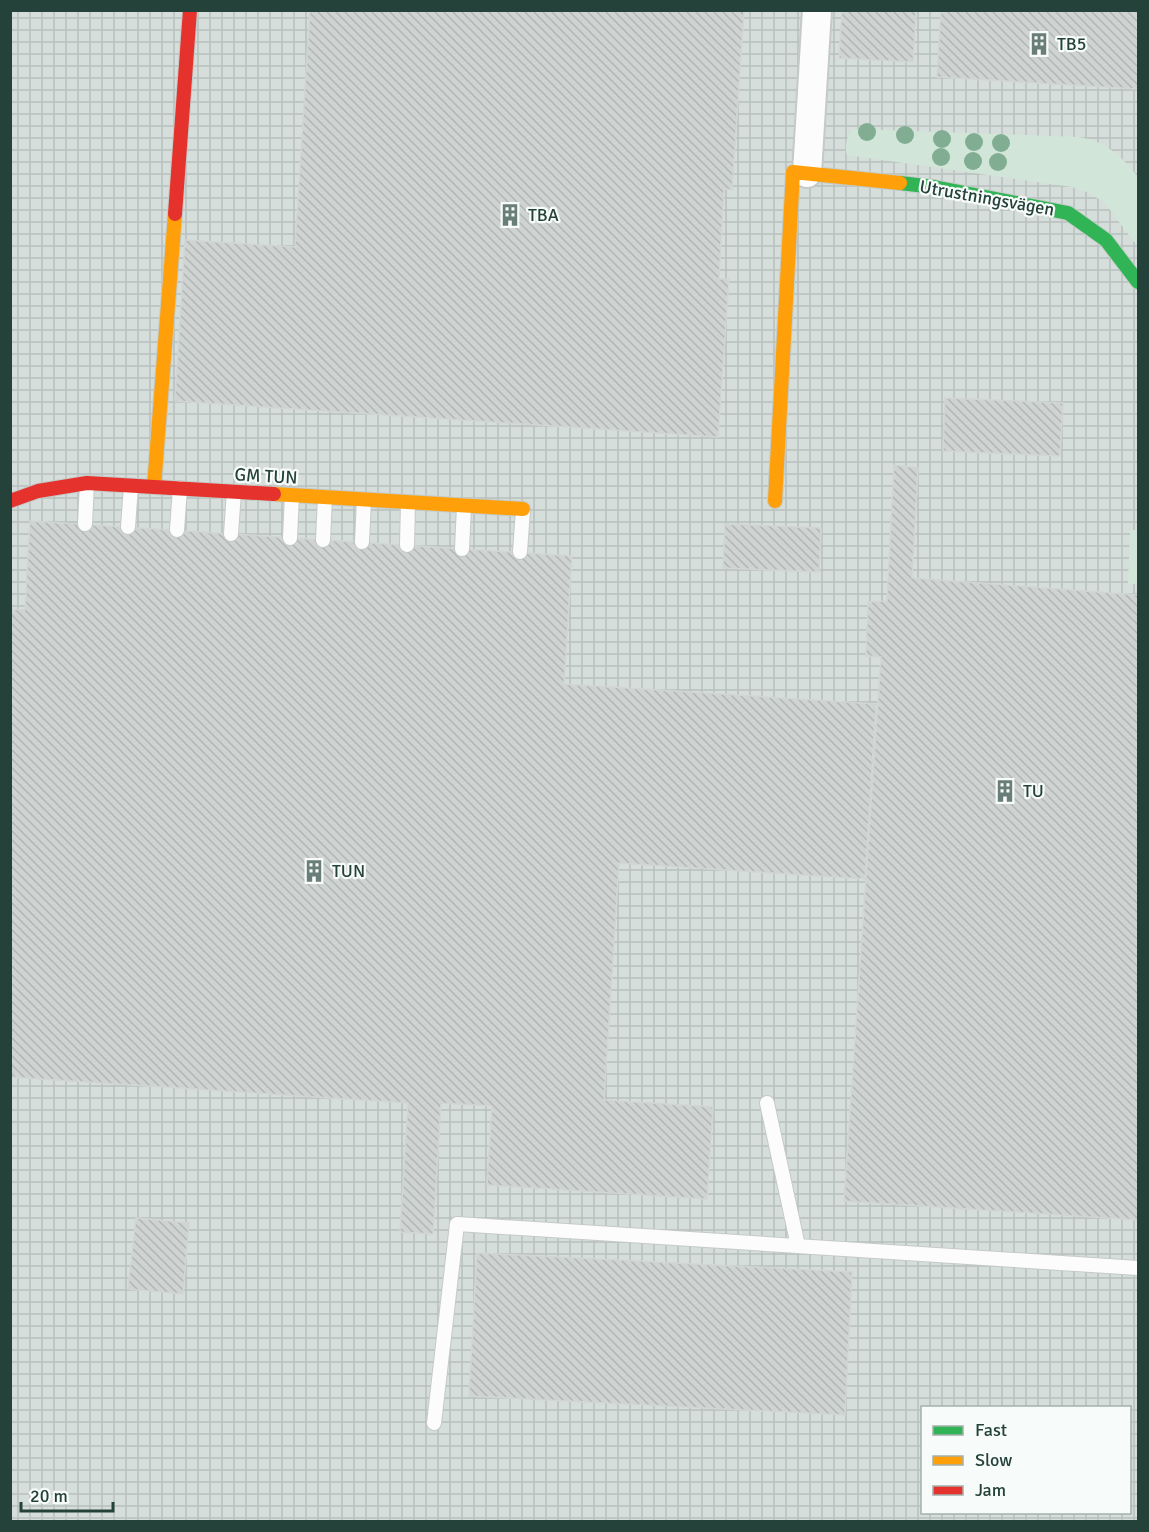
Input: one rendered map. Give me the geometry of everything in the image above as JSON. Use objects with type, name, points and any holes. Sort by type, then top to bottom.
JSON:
[{"type":"street","points":[[154,487],[190,10]]},
{"type":"street","points":[[775,501],[800,172],[816,10]]},
{"type":"street","name":"Utrustningsvägen","points":[[800,172],[934,187],[1068,213],[1106,240],[1138,282]]},
{"type":"street","name":"GM TUN","points":[[10,501],[29,492],[87,483],[523,509]]},
{"type":"lane","points":[[85,524],[87,483]]},
{"type":"lane","points":[[128,527],[130,486]]},
{"type":"lane","points":[[177,530],[180,488]]},
{"type":"lane","points":[[231,534],[234,492]]},
{"type":"lane","points":[[290,538],[292,495]]},
{"type":"lane","points":[[323,540],[325,497]]},
{"type":"lane","points":[[362,542],[364,500]]},
{"type":"lane","points":[[406,545],[408,502]]},
{"type":"lane","points":[[462,549],[464,506]]},
{"type":"lane","points":[[520,552],[523,509]]},
{"type":"lane","points":[[767,1103],[798,1246]]},
{"type":"lane","points":[[434,1423],[457,1224],[1138,1268]]},
{"type":"shaded area","points":[[10,11],[1138,11],[1138,1521],[11,1521]]},
{"type":"green space","points":[[854,129],[1079,137],[1097,142],[1119,156],[1138,177],[1138,247],[1104,202],[1087,192],[1072,187],[847,155],[847,140]]},
{"type":"green space","points":[[1130,530],[1138,530],[1138,584],[1128,584]]},
{"type":"building","name":"TBA","points":[[310,10],[744,10],[732,190],[724,189],[719,279],[729,279],[718,437],[175,401],[185,240],[295,247]]},
{"type":"building","points":[[842,10],[916,10],[913,62],[839,58]]},
{"type":"building","name":"TB5","points":[[941,10],[1138,10],[1138,89],[937,77]]},
{"type":"building","points":[[945,398],[1063,403],[1060,456],[943,451]]},
{"type":"building","name":"TU","points":[[894,465],[918,468],[912,578],[1138,595],[1138,1220],[844,1201],[881,657],[866,656],[868,602],[887,601]]},
{"type":"building","name":"TUN","points":[[30,521],[572,556],[564,684],[876,704],[865,879],[619,863],[604,1100],[713,1107],[707,1199],[487,1185],[492,1106],[441,1103],[433,1234],[400,1232],[408,1103],[10,1077],[10,609],[25,610]]},
{"type":"building","points":[[725,524],[821,528],[819,572],[723,568]]},
{"type":"building","points":[[136,1218],[189,1223],[183,1294],[128,1289]]},
{"type":"building","points":[[477,1253],[852,1272],[845,1415],[469,1396]]},
{"type":"traffic: fast","points":[[900,183],[934,187],[1068,213],[1106,240],[1138,282]]},
{"type":"traffic: slow","points":[[775,501],[793,172],[900,183]]},
{"type":"traffic: slow","points":[[154,487],[175,214]]},
{"type":"traffic: slow","points":[[274,494],[523,509]]},
{"type":"traffic: jam","points":[[175,214],[190,10]]},
{"type":"traffic: jam","points":[[10,501],[38,491],[87,483],[274,494]]},
{"type":"place","name":"TB5","points":[[1039,44]]},
{"type":"place","name":"TBA","points":[[510,215]]},
{"type":"place","name":"TU","points":[[1005,791]]},
{"type":"place","name":"TUN","points":[[314,871]]}]
